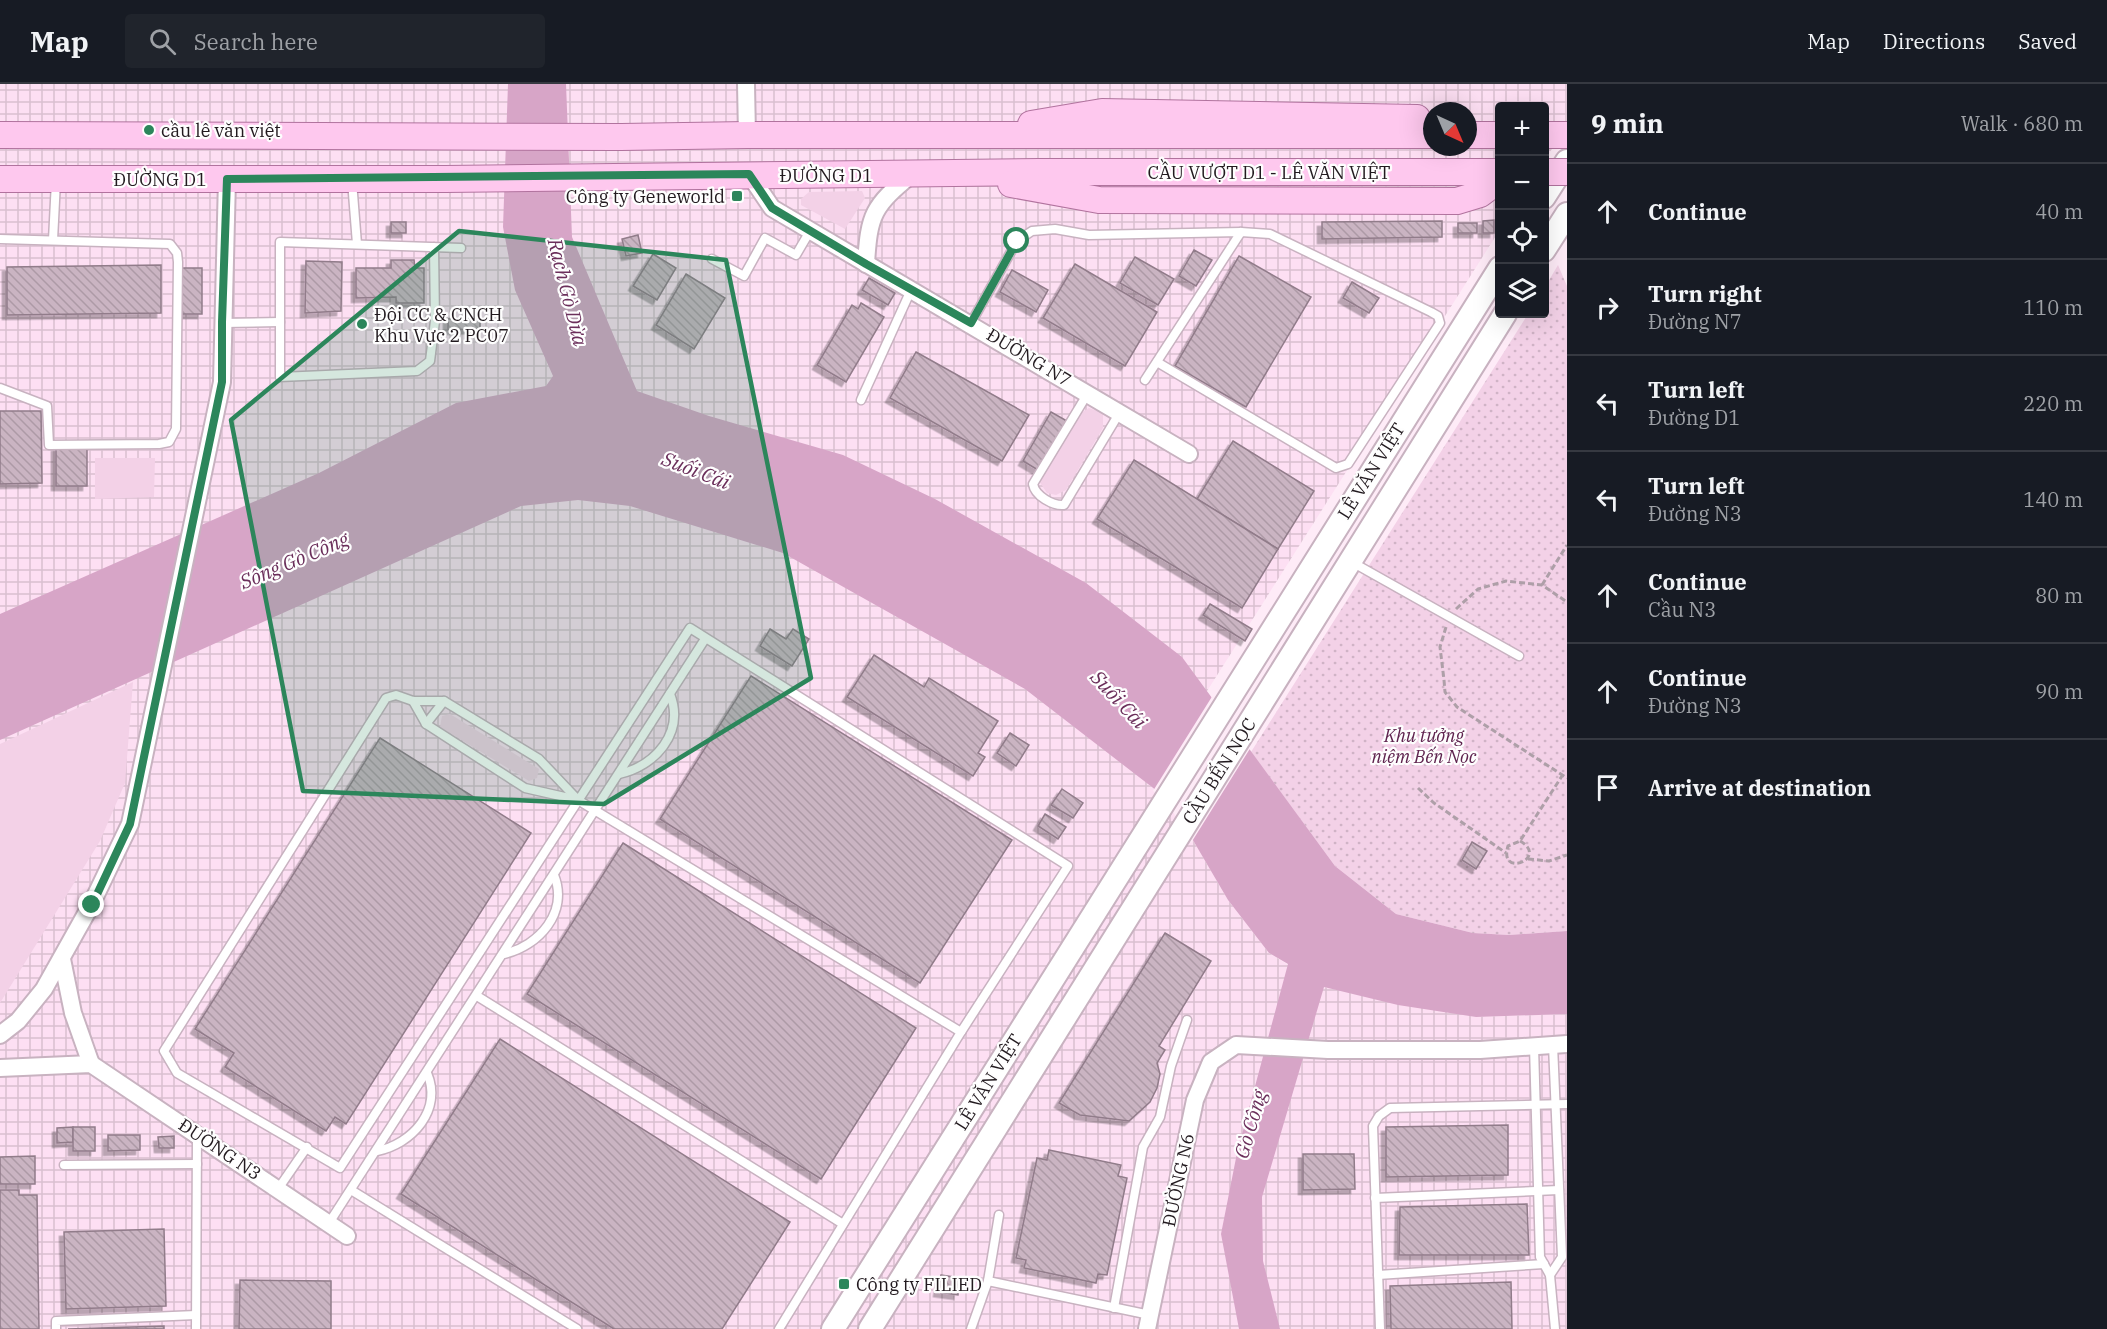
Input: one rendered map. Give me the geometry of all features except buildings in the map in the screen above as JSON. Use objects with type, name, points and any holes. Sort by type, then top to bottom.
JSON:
[{"type":"main road","points":[[8,135],[449,130],[621,131],[660,137],[958,135],[1102,112],[1423,119]]},
{"type":"main road","points":[[1477,126],[1492,133],[1495,137]]},
{"type":"main road","name":"CẦU VƯỢT D1 - LÊ VĂN VIỆT","points":[[958,135],[1423,135]]},
{"type":"main road","points":[[1477,135],[1495,135]]},
{"type":"main road","points":[[1549,135],[1567,135]]},
{"type":"main road","points":[[1549,190],[1567,161]]},
{"type":"main road","name":"CẦU VƯỢT D1 - LÊ VĂN VIỆT","points":[[1039,172],[1495,172]]},
{"type":"main road","name":"ĐƯỜNG D1","points":[[0,179],[445,179],[1039,172]]},
{"type":"main road","points":[[1549,172],[1567,172]]},
{"type":"main road","points":[[961,174],[1099,200],[1457,201],[1480,194],[1495,183]]},
{"type":"main road","points":[[1549,243],[1567,214]]},
{"type":"main road","name":"LÊ VĂN VIỆT","points":[[1244,674],[1495,276]]},
{"type":"main road","name":"LÊ VĂN VIỆT","points":[[1269,690],[1502,318]]},
{"type":"main road","points":[[1325,544],[1350,561]]},
{"type":"main road","name":"CẦU BẾN NỌC","points":[[1142,834],[1244,674]]},
{"type":"main road","name":"CẦU BẾN NỌC","points":[[1169,851],[1269,690]]},
{"type":"main road","name":"LÊ VĂN VIỆT","points":[[833,1329],[1142,834]]},
{"type":"main road","name":"LÊ VĂN VIỆT","points":[[870,1329],[1169,851]]},
{"type":"street","points":[[746,84],[747,135]]},
{"type":"street","name":"ĐƯỜNG N7","points":[[749,174],[772,208],[971,323],[1189,454]]},
{"type":"street","points":[[866,264],[872,216],[884,197],[912,174]]},
{"type":"street","points":[[0,1035],[18,1021],[44,989],[62,959],[130,824],[198,507],[222,382],[227,179]]},
{"type":"street","points":[[0,1068],[91,1064],[73,1013],[62,959]]},
{"type":"street","name":"ĐƯỜNG N6","points":[[1149,1322],[1195,1100],[1211,1062],[1236,1045],[1328,1050],[1480,1050],[1534,1046]]},
{"type":"street","points":[[1534,1046],[1560,1045]]},
{"type":"street","name":"ĐƯỜNG N3","points":[[91,1064],[347,1236]]},
{"type":"lane","points":[[53,240],[56,178]]},
{"type":"lane","points":[[352,179],[357,244]]},
{"type":"lane","points":[[971,323],[1017,241],[1032,231],[1055,229],[1089,235],[1241,232],[1270,234],[1431,312],[1438,316],[1440,323],[1348,464],[1342,468],[1336,468],[1157,362]]},
{"type":"lane","points":[[712,259],[744,276],[765,238],[796,255],[810,231]]},
{"type":"lane","points":[[1145,380],[1241,232]]},
{"type":"lane","points":[[0,239],[170,244],[177,253],[176,429],[169,442],[159,444],[49,445],[47,406],[0,388]]},
{"type":"lane","points":[[434,247],[435,321],[430,361],[417,371],[280,377],[280,242],[357,244],[460,248]]},
{"type":"lane","points":[[861,400],[911,290]]},
{"type":"lane","points":[[222,322],[280,322]]},
{"type":"lane","points":[[1088,393],[1033,484],[1035,491],[1051,503],[1064,505],[1120,411]]},
{"type":"lane","points":[[1350,561],[1519,656]]},
{"type":"lane","points":[[578,800],[539,759],[444,701],[413,701],[396,695],[386,698],[164,1050],[177,1073],[340,1168],[690,628],[1068,866],[961,1032],[779,1329]]},
{"type":"lane","points":[[329,1223],[428,1073],[705,639]]},
{"type":"lane","points":[[619,774],[644,766],[663,747],[674,716],[670,694]]},
{"type":"lane","points":[[413,701],[426,724],[525,788],[578,800],[596,810],[961,1032]]},
{"type":"lane","points":[[426,724],[444,701]]},
{"type":"lane","points":[[504,954],[528,946],[547,928],[558,897],[554,875]]},
{"type":"lane","points":[[477,996],[843,1224]]},
{"type":"lane","points":[[1114,1308],[1143,1148],[1160,1117],[1171,1066],[1187,1020]]},
{"type":"lane","points":[[1550,1275],[1562,1257],[1564,1233],[1559,1190],[1556,1105],[1560,1045]]},
{"type":"lane","points":[[1534,1046],[1540,1257],[1550,1275],[1555,1329]]},
{"type":"lane","points":[[377,1151],[402,1144],[420,1125],[432,1094],[428,1073]]},
{"type":"lane","points":[[1380,1329],[1373,1126],[1379,1116],[1390,1108],[1567,1104]]},
{"type":"lane","points":[[196,1133],[196,1329]]},
{"type":"lane","points":[[278,1189],[307,1147]]},
{"type":"lane","points":[[63,1165],[196,1164]]},
{"type":"lane","points":[[351,1190],[577,1329]]},
{"type":"lane","points":[[1375,1198],[1559,1190]]},
{"type":"lane","points":[[971,1329],[988,1281],[999,1215]]},
{"type":"lane","points":[[1378,1275],[1544,1264]]},
{"type":"lane","points":[[988,1281],[1114,1308],[1149,1322]]},
{"type":"lane","points":[[56,1329],[56,1321],[196,1316]]},
{"type":"path","points":[[1542,585],[1567,545]]},
{"type":"path","points":[[1567,602],[1542,585],[1506,581],[1478,589],[1448,616],[1446,634],[1440,647],[1445,692],[1457,707],[1567,778]]},
{"type":"path","points":[[1520,841],[1562,776]]},
{"type":"path","points":[[1418,788],[1434,803],[1506,853],[1508,860],[1514,864],[1522,864],[1529,852],[1527,845],[1520,841],[1513,842],[1506,853]]},
{"type":"path","points":[[1527,859],[1549,861],[1567,855]]},
{"type":"highlighted area","points":[[459,231],[726,260],[811,678],[604,804],[303,791],[231,420]]},
{"type":"shaded area","points":[[0,84],[1567,84],[1567,125],[1549,154],[1549,102],[1495,102],[1495,237],[1148,784],[1170,801],[1228,900],[1269,953],[1324,987],[1476,1017],[1567,1014],[1567,1329],[0,1329]]},
{"type":"green space","points":[[862,191],[865,198],[845,229],[801,205],[801,199],[809,192]]},
{"type":"green space","name":"Khu tưởng niệm Bến Nọc","points":[[1558,265],[1567,286],[1567,931],[1509,935],[1473,933],[1396,914],[1335,866],[1251,752],[1525,318],[1549,318],[1549,280]]},
{"type":"green space","points":[[1089,408],[1103,413],[1103,428],[1066,490],[1056,495],[1047,493],[1039,481],[1081,413]]},
{"type":"green space","points":[[95,458],[155,458],[154,497],[95,499]]},
{"type":"green space","points":[[133,682],[125,783],[100,841],[0,1003],[0,744]]},
{"type":"green space","points":[[450,714],[539,769],[537,778],[529,781],[440,727],[442,716]]},
{"type":"water","points":[[508,84],[566,84],[572,237],[637,391],[709,416],[843,455],[935,499],[1086,583],[1182,657],[1335,866],[1396,914],[1473,933],[1509,935],[1567,931],[1567,1014],[1476,1017],[1398,1005],[1324,987],[1262,1197],[1263,1261],[1280,1329],[1239,1329],[1221,1234],[1237,1153],[1288,964],[1269,953],[1228,900],[1170,801],[1025,689],[783,553],[630,506],[578,500],[521,506],[0,740],[0,614],[319,473],[456,403],[546,386],[553,376],[515,290],[503,227]]},
{"type":"pier","points":[[1213,695],[1251,747],[1191,843],[1168,803],[1153,791]]},
{"type":"place","name":"cầu lê văn việt","points":[[149,130]]},
{"type":"place","name":"Công ty Geneworld","points":[[737,196]]},
{"type":"place","name":"Đội CC & CNCH Khu Vực 2 PC07","points":[[362,324]]},
{"type":"place","name":"Công ty FILIED","points":[[844,1284]]},
{"type":"route","points":[[92,905],[130,824],[198,507],[222,382],[227,179],[445,179],[749,174],[772,208],[971,323],[1017,241]]},
{"type":"water label","name":"Rạch Gò Dừa","points":[[568,292]]},
{"type":"water label","name":"Suối Cái","points":[[696,470]]},
{"type":"water label","name":"Sông Gò Công","points":[[294,560]]},
{"type":"water label","name":"Suối Cái","points":[[1119,699]]},
{"type":"water label","name":"Gò Công","points":[[1250,1124]]}]
